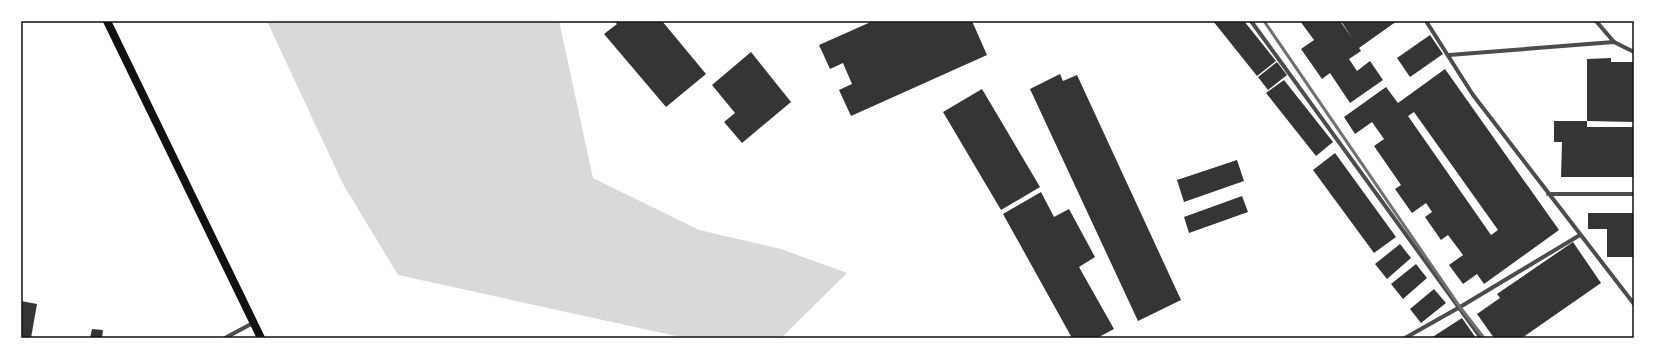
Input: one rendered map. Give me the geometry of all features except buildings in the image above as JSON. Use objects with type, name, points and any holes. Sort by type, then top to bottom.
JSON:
[{"type":"main road","points":[[107,21],[260,338]]},
{"type":"street","points":[[1251,21],[1481,338]]},
{"type":"street","points":[[1426,21],[1473,95],[1634,304]]},
{"type":"street","points":[[1596,21],[1614,42],[1634,52]]},
{"type":"street","points":[[1449,55],[1614,42]]},
{"type":"street","points":[[1548,194],[1634,194]]},
{"type":"street","points":[[1405,338],[1580,235]]},
{"type":"street","points":[[225,338],[253,323]]},
{"type":"shaded area","points":[[267,21],[559,21],[593,178],[699,230],[781,249],[847,273],[781,338],[685,338],[398,275],[343,184]]},
{"type":"railway","points":[[1264,21],[1460,307],[1484,338]]}]
